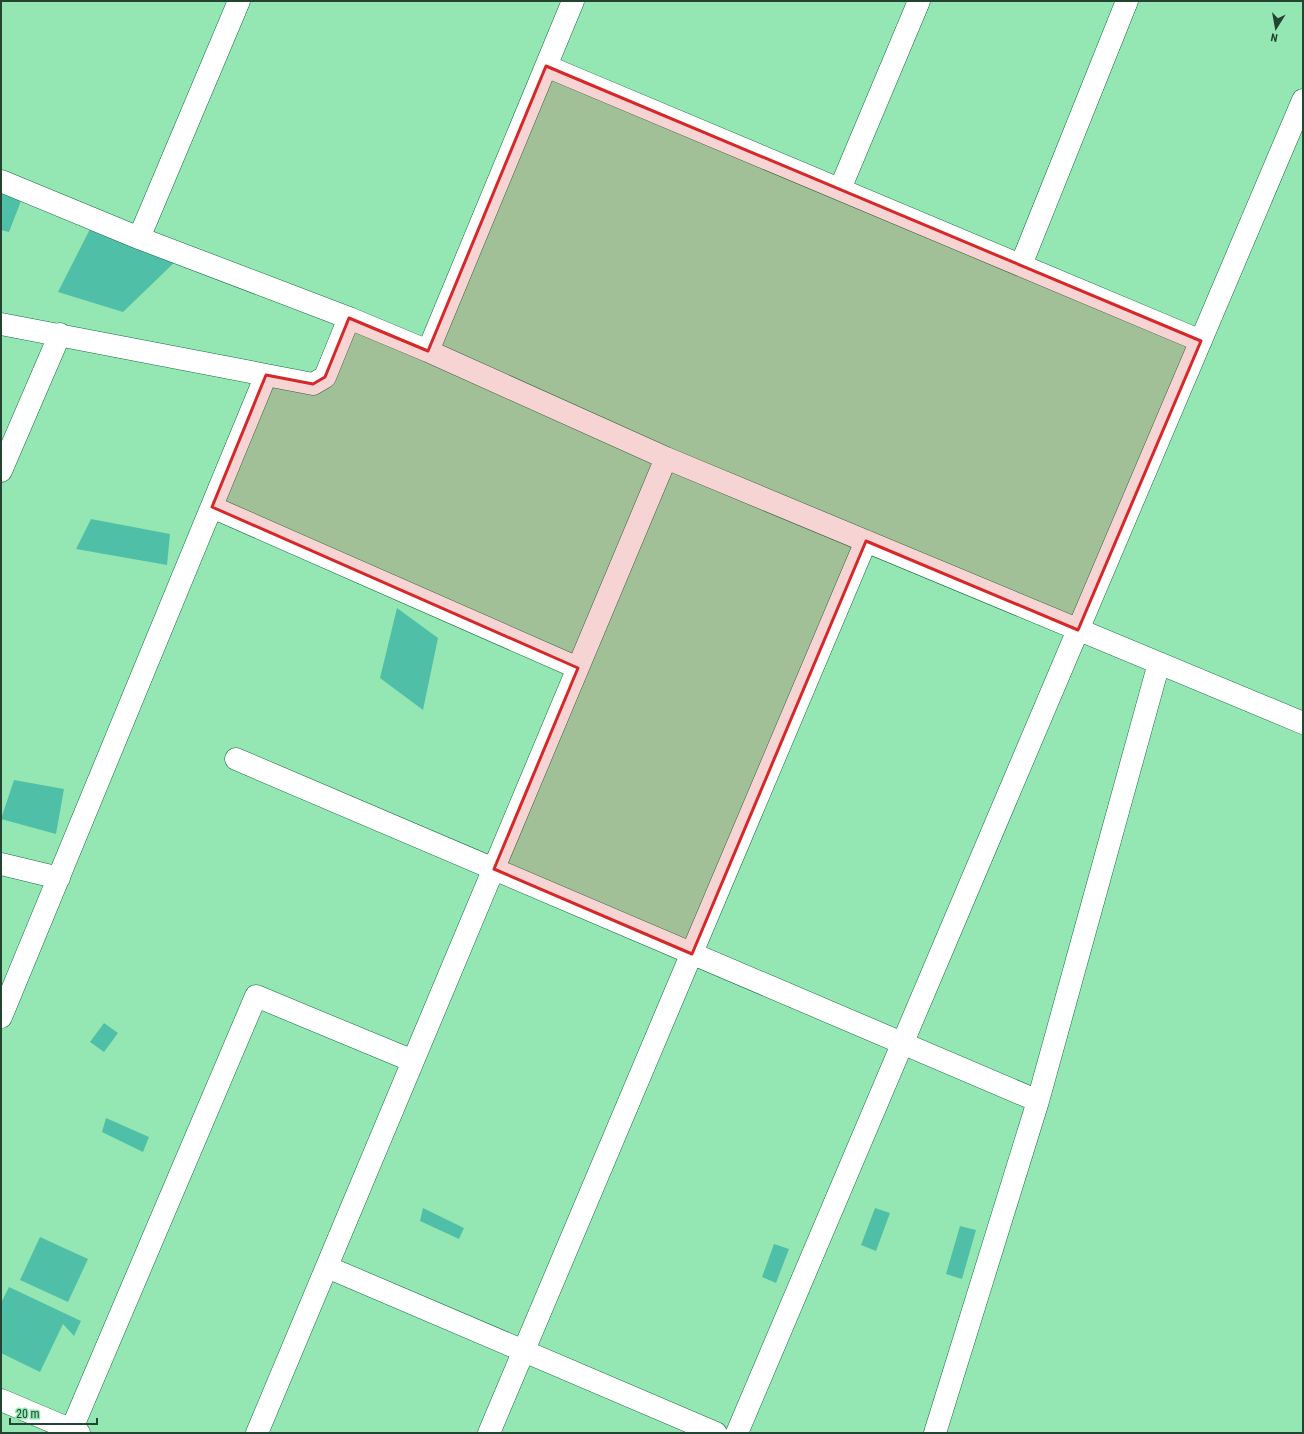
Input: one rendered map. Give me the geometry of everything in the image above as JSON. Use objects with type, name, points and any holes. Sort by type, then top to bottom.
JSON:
[{"type":"street","points":[[139,238],[239,1]]},
{"type":"street","points":[[428,351],[573,1]]},
{"type":"street","points":[[840,189],[919,1]]},
{"type":"street","points":[[1021,265],[1127,1]]},
{"type":"street","points":[[546,66],[1201,341]]},
{"type":"street","points":[[737,1433],[1303,100]]},
{"type":"street","points":[[1,181],[139,238],[349,318],[428,351],[666,458],[1303,723]]},
{"type":"street","points":[[1,324],[60,334],[314,384],[324,377],[349,318]]},
{"type":"street","points":[[1,471],[60,334]]},
{"type":"street","points":[[1,1017],[266,375]]},
{"type":"street","points":[[257,1433],[666,458]]},
{"type":"street","points":[[212,506],[578,668]]},
{"type":"street","points":[[489,1433],[866,541]]},
{"type":"street","points":[[935,1433],[1038,1101],[1159,663]]},
{"type":"street","points":[[236,759],[1038,1101]]},
{"type":"street","points":[[1,864],[58,878]]},
{"type":"street","points":[[1,1400],[74,1432],[256,996],[413,1061]]},
{"type":"street","points":[[327,1267],[716,1433]]},
{"type":"highlighted area","points":[[546,66],[1201,341],[1078,630],[866,541],[692,954],[494,869],[578,668],[212,507],[266,375],[313,384],[325,377],[349,318],[428,351]]},
{"type":"building","points":[[1,187],[24,193],[9,232],[1,230]]},
{"type":"building","points":[[91,227],[178,259],[123,312],[58,292]]},
{"type":"building","points":[[91,519],[170,534],[167,565],[76,549]]},
{"type":"building","points":[[397,608],[438,638],[423,710],[380,678]]},
{"type":"building","points":[[14,780],[64,789],[56,834],[1,819]]},
{"type":"building","points":[[104,1023],[118,1033],[104,1052],[90,1042]]},
{"type":"building","points":[[106,1118],[149,1137],[143,1152],[102,1132]]},
{"type":"building","points":[[423,1208],[464,1228],[459,1239],[420,1221]]},
{"type":"building","points":[[875,1208],[890,1213],[876,1251],[861,1245]]},
{"type":"building","points":[[960,1226],[976,1230],[962,1279],[946,1274]]},
{"type":"building","points":[[40,1237],[88,1259],[68,1302],[20,1280]]},
{"type":"building","points":[[774,1244],[789,1249],[776,1283],[762,1277]]},
{"type":"building","points":[[9,1287],[81,1321],[74,1336],[63,1324],[40,1372],[1,1353],[1,1303]]}]
